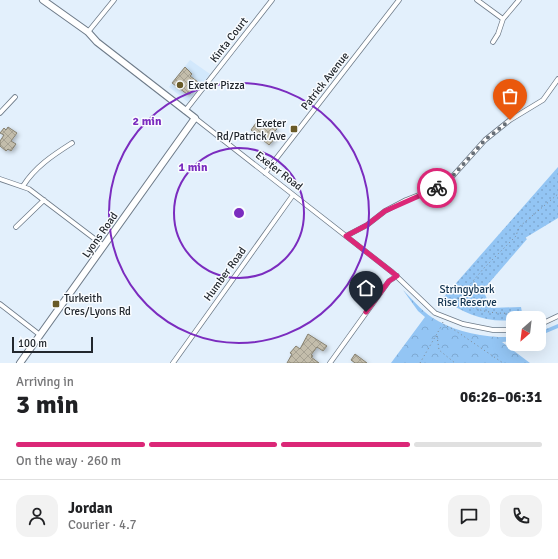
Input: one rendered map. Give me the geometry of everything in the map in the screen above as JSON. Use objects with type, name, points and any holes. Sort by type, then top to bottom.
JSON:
[{"type":"main road","name":"Exeter Road","points":[[43,0],[88,32],[97,42],[195,118]]},
{"type":"main road","name":"Lyons Road","points":[[20,363],[195,118]]},
{"type":"street","points":[[88,32],[114,0]]},
{"type":"street","name":"Kinta Court","points":[[185,111],[272,0]]},
{"type":"street","name":"Patrick Avenue","points":[[265,173],[399,0]]},
{"type":"street","points":[[477,0],[503,19]]},
{"type":"street","points":[[493,42],[498,34],[503,19],[519,0]]},
{"type":"street","points":[[346,236],[367,225],[385,211],[439,187],[451,178],[485,140],[510,120],[542,100],[558,79]]},
{"type":"street","points":[[0,113],[15,97]]},
{"type":"street","name":"Exeter Road","points":[[195,118],[397,276],[427,307],[445,318],[477,327],[493,330],[506,330]]},
{"type":"street","points":[[23,186],[28,178],[45,161],[72,143]]},
{"type":"street","points":[[0,179],[23,186],[44,200],[104,246]]},
{"type":"street","name":"Humber Road","points":[[173,363],[293,195]]},
{"type":"street","points":[[16,227],[44,200]]},
{"type":"street","points":[[330,363],[389,281],[397,276]]},
{"type":"street","points":[[0,304],[40,335]]},
{"type":"street","points":[[546,322],[558,316]]},
{"type":"path","points":[[506,314],[488,313],[470,308],[457,300],[484,268],[516,236],[519,227],[558,194]]},
{"type":"path","points":[[420,363],[445,318]]},
{"type":"path","points":[[442,324],[453,329],[503,363]]},
{"type":"path","points":[[437,334],[439,350],[456,363]]},
{"type":"shaded area","points":[[190,60],[210,74],[188,102],[169,87]]},
{"type":"green space","name":"Stringybark Rise Reserve","points":[[558,167],[558,218],[525,238],[527,239],[483,290],[491,308],[521,307],[522,311],[506,311],[506,321],[485,319],[459,309],[443,298]]},
{"type":"green space","points":[[403,290],[428,315],[446,325],[474,334],[506,337],[506,342],[502,342],[506,345],[506,351],[514,351],[530,363],[391,363],[425,317],[418,311]]},
{"type":"green space","points":[[558,324],[558,328],[546,333],[546,329]]},
{"type":"building","points":[[185,67],[192,74],[190,76],[198,82],[190,94],[187,94],[172,83]]},
{"type":"building","points":[[268,122],[277,129],[274,132],[278,135],[269,145],[251,130],[256,123],[264,128]]},
{"type":"building","points":[[8,127],[17,133],[11,141],[16,144],[11,151],[8,149],[6,151],[0,146],[0,141],[4,135],[0,133],[4,128],[6,130]]},
{"type":"building","points":[[308,334],[327,346],[323,351],[317,347],[311,355],[313,356],[311,357],[319,363],[287,363],[292,354],[290,353],[296,346],[300,349]]},
{"type":"building","points":[[355,354],[367,363],[355,363],[351,360]]},
{"type":"way so far","points":[[437,188],[451,178],[485,140],[510,120]]},
{"type":"place","name":"Exeter Pizza","points":[[180,85]]},
{"type":"place","name":"Exeter Rd/Patrick Ave","points":[[294,129]]},
{"type":"place","name":"Turkeith Cres/Lyons Rd","points":[[56,304]]},
{"type":"route","points":[[366,312],[389,281],[397,276],[346,236],[367,225],[385,211],[406,200],[437,188]]}]
